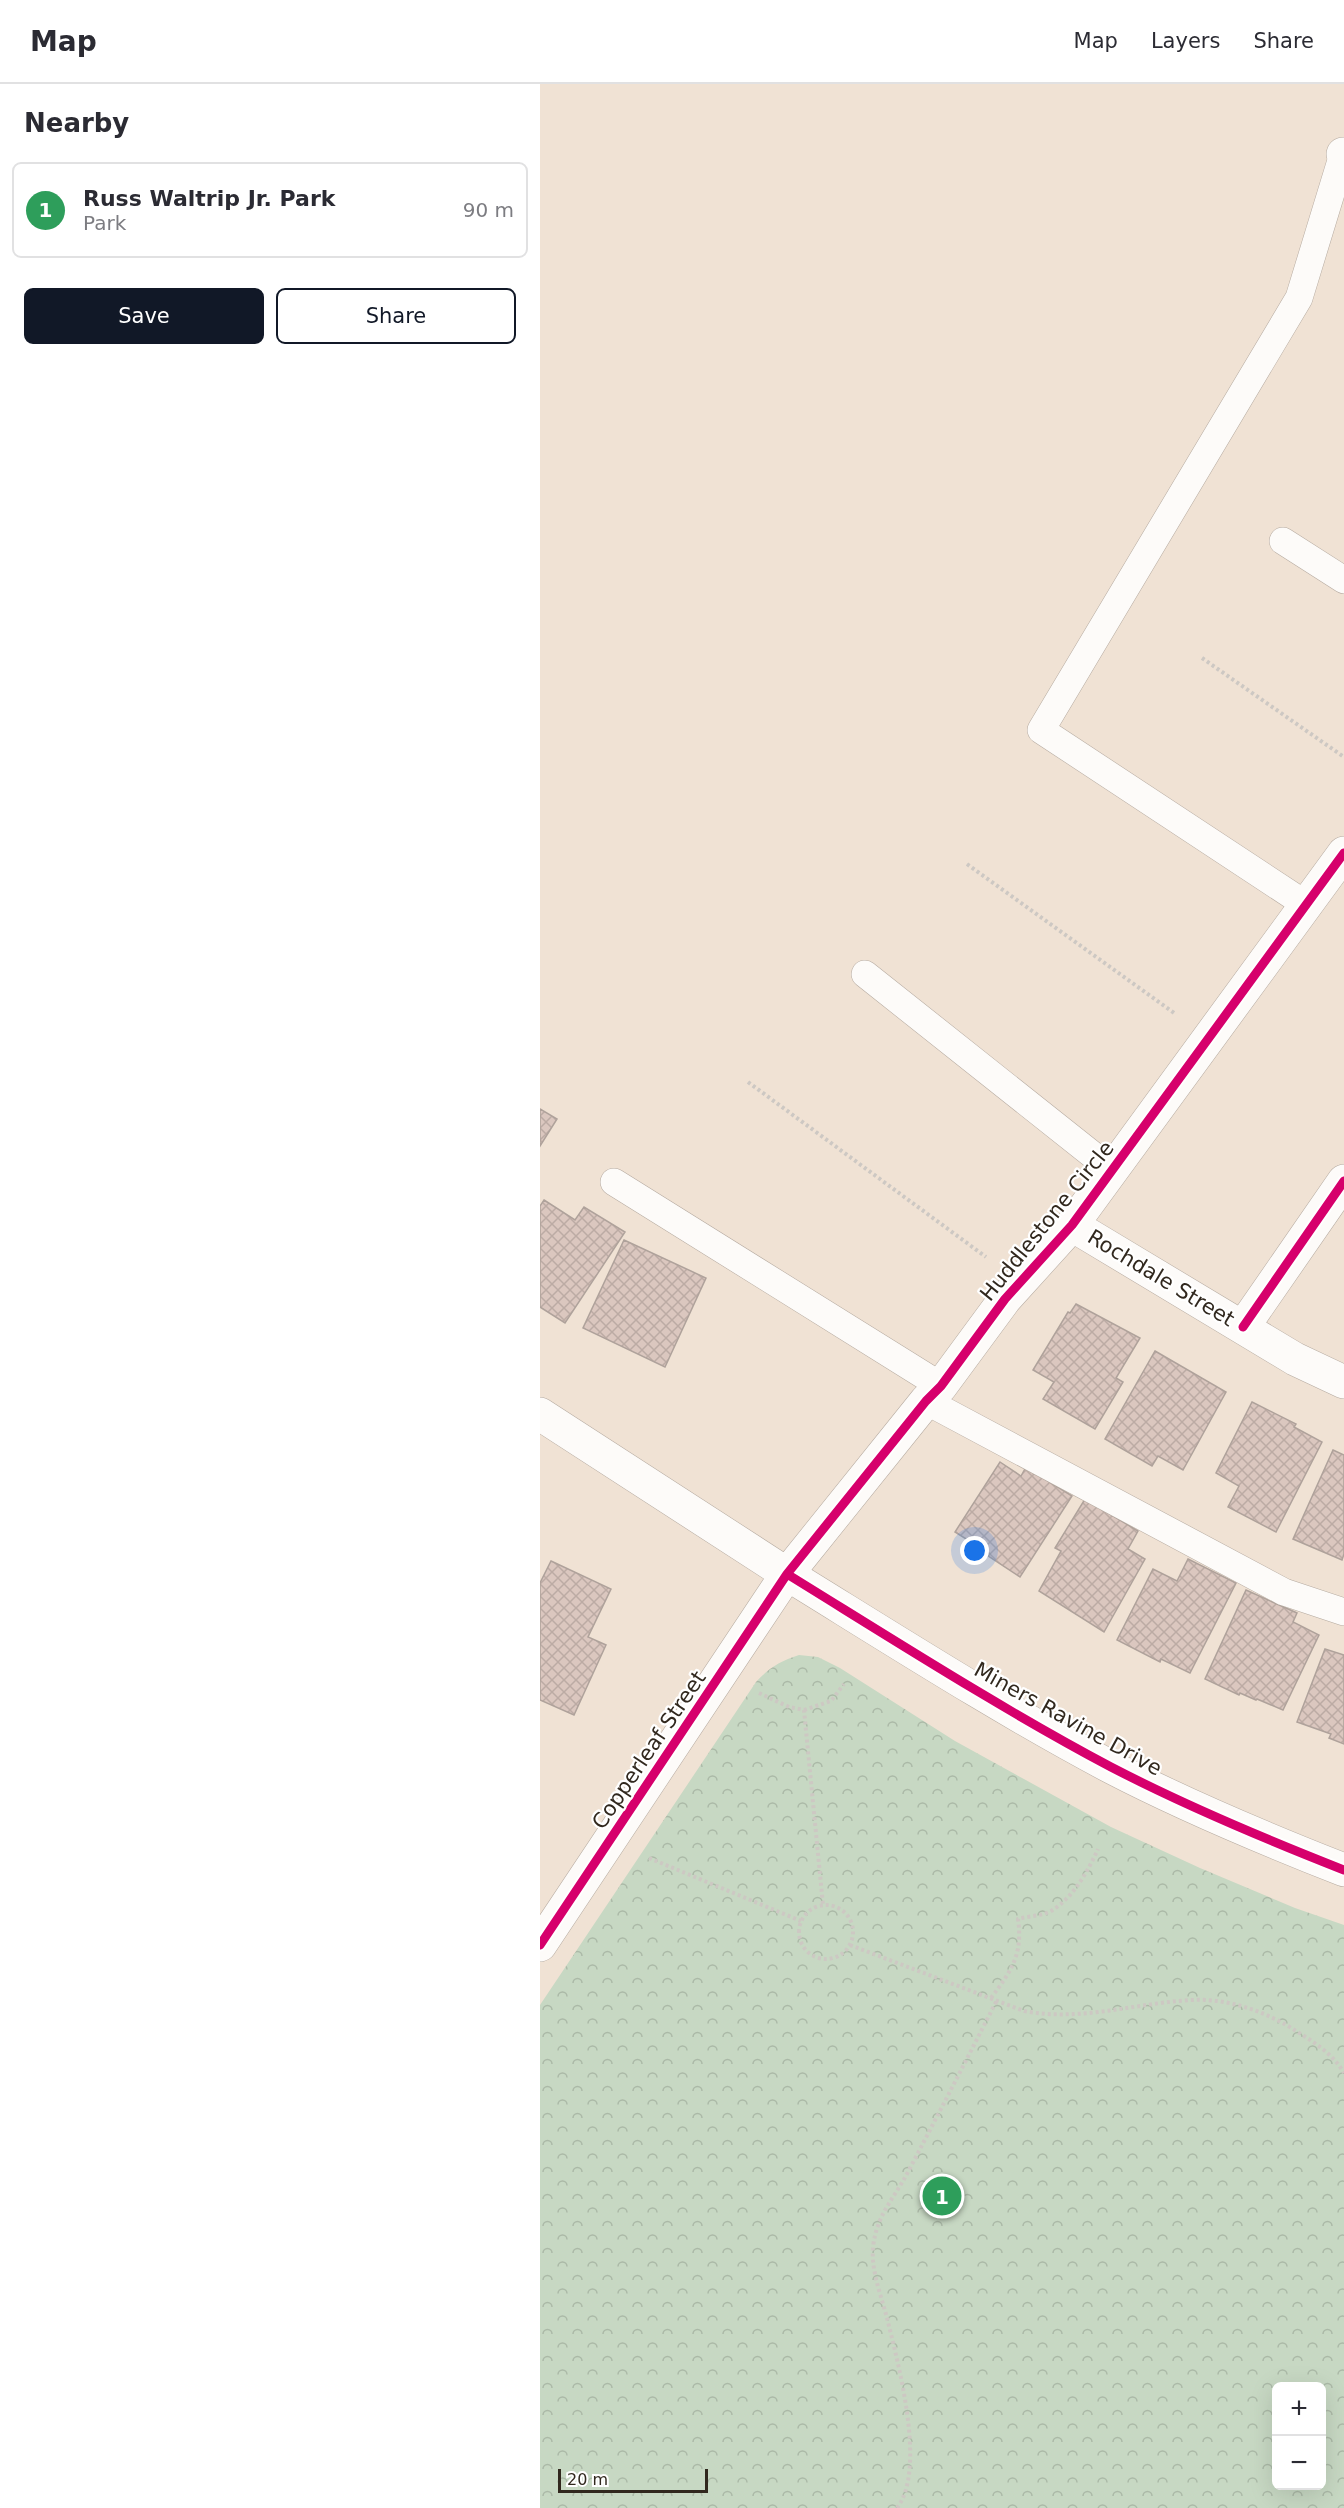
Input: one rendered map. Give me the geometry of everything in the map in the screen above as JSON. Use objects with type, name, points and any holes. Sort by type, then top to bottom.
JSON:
[{"type":"street","name":"Huddlestone Circle","points":[[787,1574],[934,1393],[1005,1299],[1072,1225],[1344,853]]},
{"type":"street","points":[[1243,1327],[1344,1181]]},
{"type":"street","name":"Rochdale Street","points":[[1072,1225],[1295,1359],[1344,1382]]},
{"type":"street","name":"Miners Ravine Drive","points":[[540,1414],[787,1574],[1006,1709],[1112,1767],[1208,1813],[1344,1870]]},
{"type":"street","name":"Copperleaf Street","points":[[540,1945],[787,1574]]},
{"type":"lane","points":[[1305,904],[1041,730],[1299,297],[1343,154]]},
{"type":"lane","points":[[1283,541],[1344,580]]},
{"type":"lane","points":[[865,974],[1113,1171]]},
{"type":"lane","points":[[614,1182],[934,1393],[1284,1592],[1344,1612]]},
{"type":"path","points":[[1202,658],[1344,757]]},
{"type":"path","points":[[968,864],[1209,1038]]},
{"type":"path","points":[[748,1082],[1020,1282]]},
{"type":"path","points":[[756,1691],[782,1705],[804,1710],[831,1701],[844,1684]]},
{"type":"path","points":[[804,1710],[823,1905]]},
{"type":"path","points":[[991,1998],[1009,1975],[1017,1958],[1020,1942],[1018,1918],[1051,1911],[1064,1900],[1089,1869],[1098,1850]]},
{"type":"path","points":[[646,1857],[801,1921]]},
{"type":"path","points":[[823,1905],[844,1911],[850,1918],[853,1936],[845,1952],[829,1959],[812,1955],[801,1942],[801,1921],[810,1910],[823,1905]]},
{"type":"path","points":[[850,1945],[1024,2011],[1049,2016],[1084,2015],[1194,1999],[1233,2003],[1265,2014],[1292,2028],[1321,2047],[1344,2073]]},
{"type":"path","points":[[897,2508],[902,2501],[909,2478],[911,2456],[901,2379],[875,2275],[873,2249],[877,2223],[908,2173],[998,2000]]},
{"type":"green space","points":[[799,1655],[818,1657],[840,1668],[955,1741],[1111,1827],[1295,1908],[1344,1925],[1344,2508],[540,2508],[540,2005],[756,1682],[775,1666]]},
{"type":"building","points":[[540,1109],[557,1119],[540,1146]]},
{"type":"building","points":[[544,1200],[575,1220],[584,1207],[625,1232],[565,1323],[540,1307],[540,1206]]},
{"type":"building","points":[[624,1240],[706,1278],[665,1367],[583,1328]]},
{"type":"building","points":[[1076,1304],[1140,1338],[1116,1378],[1123,1382],[1095,1429],[1043,1399],[1054,1382],[1033,1370],[1068,1312],[1070,1313]]},
{"type":"building","points":[[1155,1351],[1226,1392],[1183,1470],[1158,1456],[1152,1466],[1105,1439]]},
{"type":"building","points":[[1252,1402],[1296,1424],[1294,1427],[1322,1442],[1276,1532],[1228,1507],[1239,1486],[1216,1473]]},
{"type":"building","points":[[1333,1450],[1344,1455],[1344,1554],[1342,1560],[1293,1539]]},
{"type":"building","points":[[1000,1462],[1021,1476],[1026,1467],[1072,1496],[1020,1577],[988,1556],[990,1554],[955,1532]]},
{"type":"building","points":[[1085,1499],[1138,1531],[1128,1549],[1145,1559],[1104,1632],[1039,1591],[1061,1551],[1055,1548]]},
{"type":"building","points":[[1188,1559],[1236,1583],[1190,1673],[1161,1659],[1160,1662],[1117,1640],[1153,1569],[1177,1581]]},
{"type":"building","points":[[551,1561],[611,1589],[588,1637],[606,1645],[574,1715],[540,1700],[540,1583]]},
{"type":"building","points":[[1246,1590],[1297,1613],[1293,1622],[1319,1635],[1283,1710],[1240,1693],[1239,1695],[1205,1679]]},
{"type":"building","points":[[1325,1649],[1344,1655],[1344,1744],[1329,1738],[1331,1734],[1297,1722]]},
{"type":"cycle path","points":[[540,1945],[787,1574],[926,1401],[941,1386],[1005,1299],[1072,1225],[1344,853]]},
{"type":"cycle path","points":[[1243,1327],[1344,1181]]},
{"type":"cycle path","points":[[787,1574],[907,1649],[1111,1767],[1226,1822],[1344,1870]]},
{"type":"place","name":"Russ Waltrip Jr. Park","points":[[942,2196]]}]
